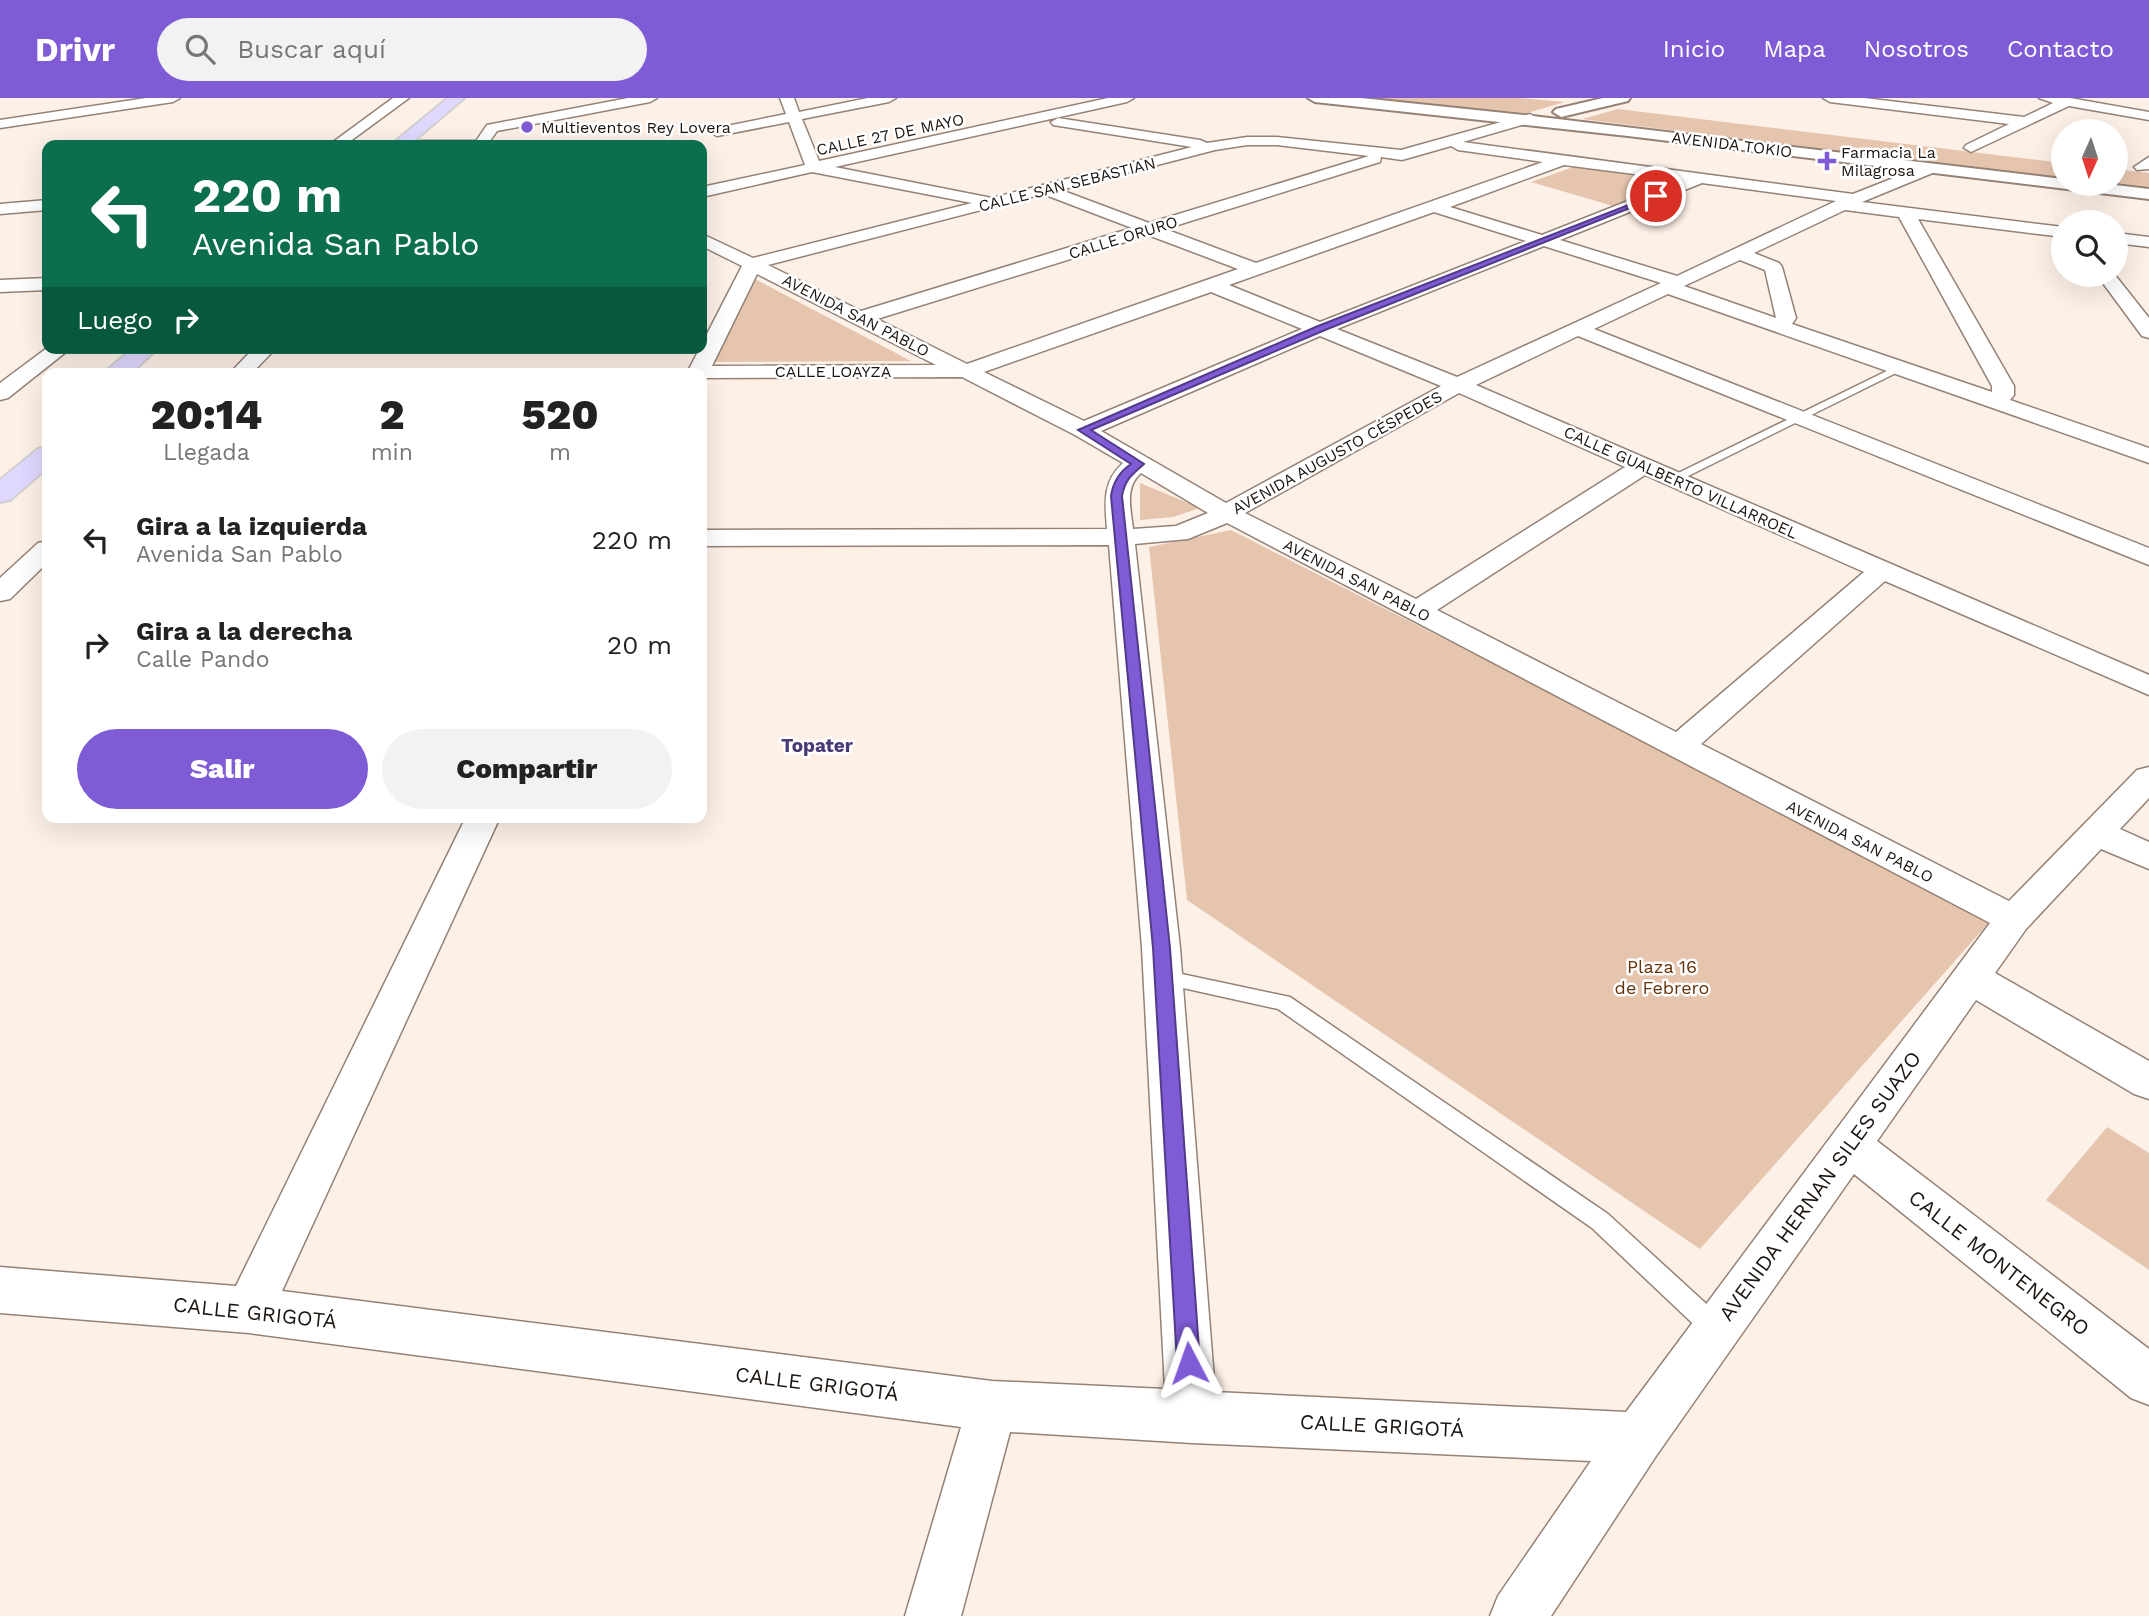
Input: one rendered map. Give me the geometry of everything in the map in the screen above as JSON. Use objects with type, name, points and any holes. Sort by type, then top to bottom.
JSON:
[{"type":"highway","points":[[405,140],[457,98]]},
{"type":"highway","points":[[426,140],[476,98]]},
{"type":"highway","points":[[126,368],[152,354]]},
{"type":"highway","points":[[0,467],[42,432]]},
{"type":"highway","points":[[0,494],[42,459]]},
{"type":"street","points":[[64,98],[74,113]]},
{"type":"street","points":[[0,124],[173,98]]},
{"type":"street","points":[[343,140],[402,98]]},
{"type":"street","points":[[492,128],[650,98]]},
{"type":"street","points":[[787,98],[814,168],[995,202]]},
{"type":"street","points":[[717,132],[889,98]]},
{"type":"street","name":"CALLE 27 DE MAYO","points":[[707,191],[1127,98]]},
{"type":"street","name":"AVENIDA TOKIO","points":[[1315,98],[1530,118],[2149,194]]},
{"type":"street","points":[[1556,98],[1606,103],[1628,102]]},
{"type":"street","points":[[1830,98],[2026,122]]},
{"type":"street","points":[[2046,98],[2149,116]]},
{"type":"street","points":[[1964,147],[2067,102]]},
{"type":"street","points":[[1385,155],[1413,153],[1530,118],[1606,103]]},
{"type":"street","points":[[484,140],[492,128],[516,105]]},
{"type":"street","points":[[1041,119],[1214,146]]},
{"type":"street","points":[[0,130],[22,120]]},
{"type":"street","name":"CALLE SAN SEBASTIAN","points":[[753,263],[1214,146],[1247,141],[1277,141],[1385,155]]},
{"type":"street","points":[[1444,144],[1701,178],[1905,212],[2051,230]]},
{"type":"street","points":[[1964,147],[1997,151]]},
{"type":"street","name":"CALLE ORURO","points":[[860,318],[1385,155]]},
{"type":"street","points":[[967,371],[1562,160]]},
{"type":"street","name":"AVENIDA AUGUSTO CÉSPEDES","points":[[707,538],[1120,537],[1181,533],[1206,527],[1226,513],[1458,385],[1849,202],[1929,169]]},
{"type":"street","points":[[1083,430],[1322,328],[1701,178]]},
{"type":"street","points":[[1044,189],[1151,228],[1254,270]]},
{"type":"street","points":[[0,209],[42,205]]},
{"type":"street","points":[[1434,207],[1673,285],[2149,456]]},
{"type":"street","points":[[1905,212],[2003,386],[2003,395],[1993,401]]},
{"type":"street","points":[[2128,239],[2149,242]]},
{"type":"street","name":"AVENIDA SAN PABLO","points":[[707,241],[1083,430],[1226,513],[2013,919]]},
{"type":"street","points":[[1741,254],[1773,267],[1786,318],[1781,325]]},
{"type":"street","points":[[700,368],[753,263]]},
{"type":"street","points":[[0,286],[42,284]]},
{"type":"street","name":"CALLE GUALBERTO VILLARROEL","points":[[1211,285],[1458,385],[2149,686]]},
{"type":"street","points":[[2115,287],[2149,332]]},
{"type":"street","points":[[1577,329],[2149,557]]},
{"type":"street","points":[[0,393],[53,354]]},
{"type":"street","points":[[245,368],[260,354]]},
{"type":"street","name":"CALLE LOAYZA","points":[[707,372],[967,371]]},
{"type":"street","points":[[1138,464],[1127,472],[1119,483],[1117,496],[1163,977],[1192,1418]]},
{"type":"street","points":[[1418,610],[1644,465]]},
{"type":"street","points":[[0,593],[42,554]]},
{"type":"street","points":[[1677,748],[1881,570]]},
{"type":"street","name":"AVENIDA HERNAN SILES SUAZO","points":[[1518,1616],[1638,1438],[2013,919],[2149,778]]},
{"type":"street","points":[[249,1310],[480,823]]},
{"type":"street","points":[[2097,832],[2149,857]]},
{"type":"street","points":[[1971,978],[2149,1082]]},
{"type":"street","name":"CALLE MONTENEGRO","points":[[1849,1145],[2149,1380]]},
{"type":"street","name":"CALLE GRIGOTÁ","points":[[0,1290],[249,1310],[992,1406],[1638,1438]]},
{"type":"street","points":[[933,1616],[992,1406]]},
{"type":"lane","points":[[1674,478],[1901,368]]},
{"type":"lane","points":[[1163,977],[1283,1002],[1601,1221],[1716,1329]]},
{"type":"green space","points":[[1363,98],[1520,98],[1565,102],[1527,113]]},
{"type":"green space","points":[[1618,109],[2051,162],[2051,178],[1582,119]]},
{"type":"green space","points":[[1576,166],[1684,180],[1620,208],[1531,182]]},
{"type":"green space","points":[[2128,170],[2149,173],[2149,189],[2128,187]]},
{"type":"green space","points":[[755,279],[911,361],[715,362]]},
{"type":"green space","points":[[1140,483],[1200,508],[1173,517],[1140,520]]},
{"type":"green space","name":"Plaza 16 de Febrero","points":[[1231,530],[1992,919],[1700,1249],[1187,900],[1149,547]]},
{"type":"green space","points":[[2107,1127],[2149,1153],[2149,1270],[2046,1200]]},
{"type":"place","name":"Multieventos Rey Lovera","points":[[527,127]]},
{"type":"place","name":"Farmacia La Milagrosa","points":[[1827,161]]},
{"type":"district","name":"Topater","points":[[817,745]]},
{"type":"route","points":[[1189,1363],[1161,948],[1117,496],[1119,483],[1127,472],[1138,464],[1083,430],[1322,328],[1656,196]]}]
